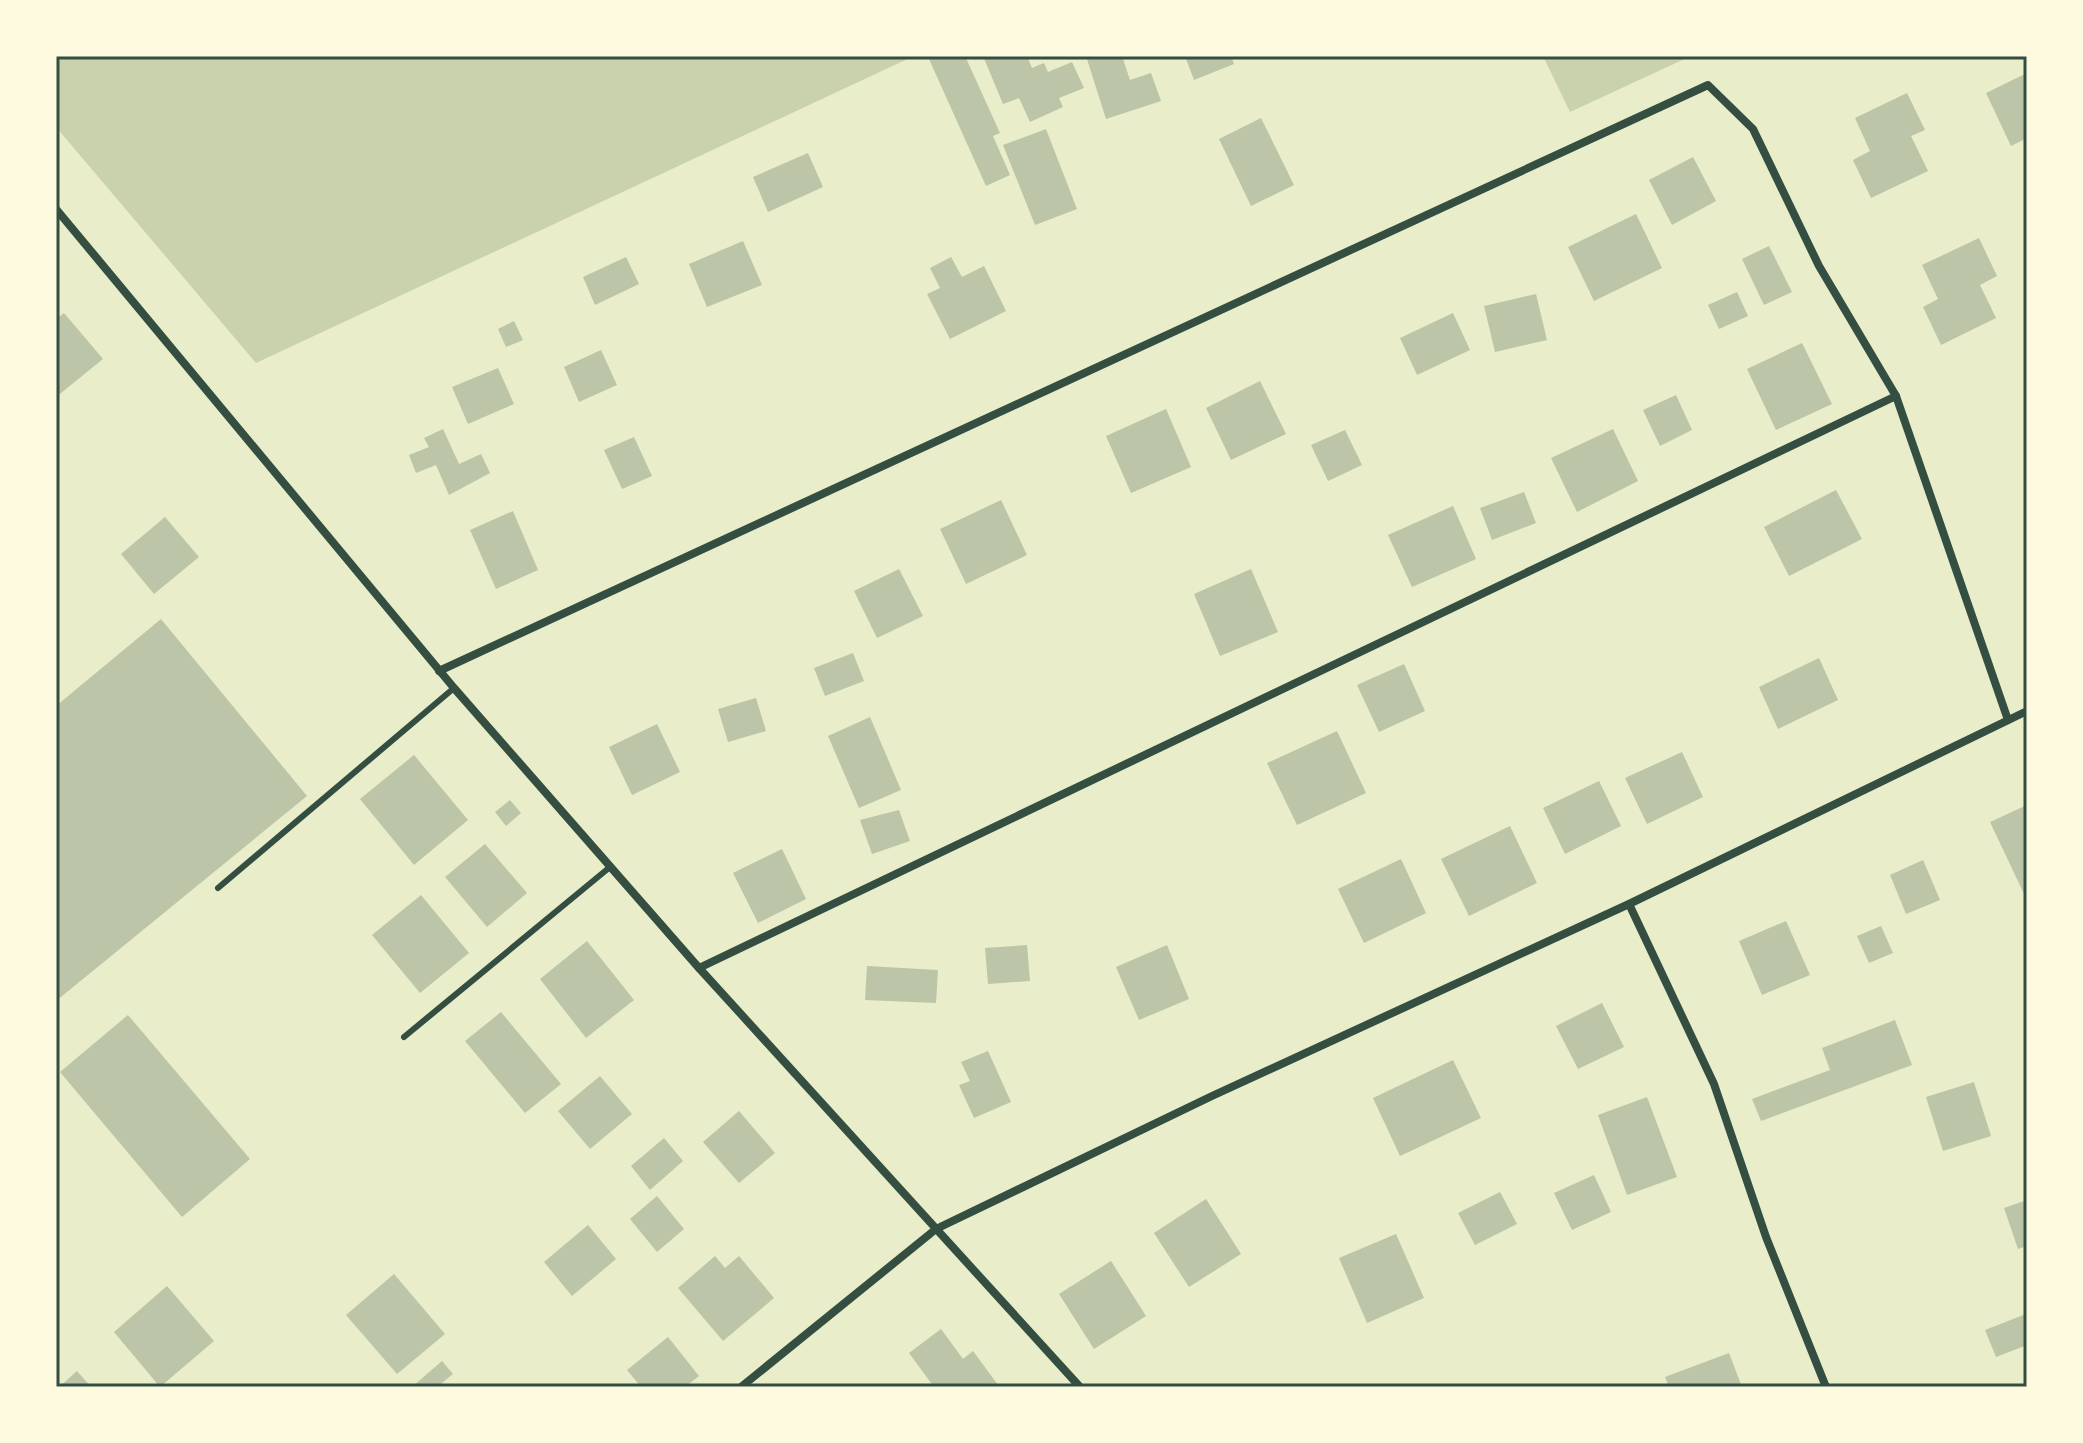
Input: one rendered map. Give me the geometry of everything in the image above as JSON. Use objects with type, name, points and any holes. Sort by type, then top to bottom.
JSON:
[{"type":"street","points":[[439,671],[1708,85],[1753,129],[1819,266],[1896,396],[2008,720]]},
{"type":"street","points":[[56,209],[439,671],[699,968],[1080,1387]]},
{"type":"street","points":[[699,968],[1896,396]]},
{"type":"street","points":[[741,1387],[936,1229],[1212,1096],[1629,904],[2027,711]]},
{"type":"street","points":[[1629,904],[1714,1084],[1766,1237],[1826,1387]]},
{"type":"lane","points":[[218,888],[454,688]]},
{"type":"lane","points":[[404,1037],[610,867]]},
{"type":"green space","points":[[56,56],[914,56],[256,363],[56,127]]},
{"type":"green space","points":[[1543,56],[1691,56],[1570,112]]},
{"type":"building","points":[[935,56],[965,56],[1000,133],[993,136],[1010,175],[986,186],[929,59]]},
{"type":"building","points":[[983,56],[1027,56],[1032,68],[1044,63],[1048,72],[1072,62],[1084,88],[1059,98],[1063,107],[1030,122],[1019,98],[1003,104]]},
{"type":"building","points":[[1086,56],[1122,56],[1130,80],[1151,73],[1161,101],[1106,119]]},
{"type":"building","points":[[1185,56],[1231,56],[1234,64],[1194,80]]},
{"type":"building","points":[[2027,73],[2027,138],[2011,146],[1986,93]]},
{"type":"building","points":[[1907,93],[1925,130],[1911,136],[1928,171],[1871,198],[1853,160],[1870,151],[1855,118]]},
{"type":"building","points":[[1261,118],[1294,185],[1251,206],[1219,139]]},
{"type":"building","points":[[1046,129],[1077,209],[1035,225],[1003,145]]},
{"type":"building","points":[[808,153],[823,187],[768,212],[753,177]]},
{"type":"building","points":[[1693,157],[1716,201],[1672,225],[1649,180]]},
{"type":"building","points":[[1636,214],[1662,268],[1594,301],[1568,247]]},
{"type":"building","points":[[1979,238],[1997,276],[1980,285],[1996,318],[1941,345],[1923,307],[1938,299],[1922,265]]},
{"type":"building","points":[[743,241],[762,285],[707,307],[689,264]]},
{"type":"building","points":[[1769,246],[1792,292],[1764,305],[1742,259]]},
{"type":"building","points":[[626,257],[639,284],[595,305],[583,277]]},
{"type":"building","points":[[951,257],[962,277],[984,266],[1006,311],[950,339],[927,294],[940,288],[930,268]]},
{"type":"building","points":[[1737,292],[1748,316],[1719,329],[1708,305]]},
{"type":"building","points":[[1536,294],[1547,340],[1495,352],[1484,306]]},
{"type":"building","points":[[64,313],[103,359],[56,397],[56,319]]},
{"type":"building","points":[[1453,313],[1470,350],[1417,375],[1400,338]]},
{"type":"building","points":[[514,321],[523,340],[506,347],[498,329]]},
{"type":"building","points":[[1802,343],[1832,404],[1776,430],[1747,369]]},
{"type":"building","points":[[601,350],[617,385],[579,402],[564,367]]},
{"type":"building","points":[[498,368],[514,404],[468,424],[452,387]]},
{"type":"building","points":[[1260,381],[1286,434],[1231,460],[1206,408]]},
{"type":"building","points":[[1676,395],[1692,430],[1660,446],[1643,410]]},
{"type":"building","points":[[1166,409],[1191,467],[1131,493],[1106,436]]},
{"type":"building","points":[[443,429],[459,464],[481,454],[490,473],[449,495],[436,465],[416,473],[409,455],[429,447],[424,438]]},
{"type":"building","points":[[1613,429],[1638,481],[1577,512],[1551,458]]},
{"type":"building","points":[[1345,430],[1362,465],[1328,481],[1311,445]]},
{"type":"building","points":[[634,437],[652,476],[622,489],[604,450]]},
{"type":"building","points":[[1836,490],[1862,539],[1789,576],[1764,527]]},
{"type":"building","points":[[1524,492],[1536,523],[1492,540],[1480,508]]},
{"type":"building","points":[[1001,500],[1027,555],[966,584],[940,529]]},
{"type":"building","points":[[1453,506],[1476,559],[1412,587],[1388,535]]},
{"type":"building","points":[[513,511],[538,570],[496,589],[470,530]]},
{"type":"building","points":[[165,517],[199,557],[154,594],[121,554]]},
{"type":"building","points":[[899,569],[923,616],[877,638],[854,591]]},
{"type":"building","points":[[1251,569],[1278,632],[1220,656],[1194,594]]},
{"type":"building","points":[[161,619],[307,796],[56,1001],[56,706]]},
{"type":"building","points":[[853,653],[864,681],[825,696],[814,668]]},
{"type":"building","points":[[1819,658],[1838,700],[1778,729],[1759,687]]},
{"type":"building","points":[[1404,664],[1425,711],[1379,732],[1357,685]]},
{"type":"building","points":[[756,698],[766,731],[728,742],[718,709]]},
{"type":"building","points":[[870,717],[901,790],[859,808],[828,736]]},
{"type":"building","points":[[657,724],[680,772],[632,795],[609,747]]},
{"type":"building","points":[[1337,731],[1366,793],[1297,825],[1267,763]]},
{"type":"building","points":[[1682,752],[1703,797],[1647,824],[1625,778]]},
{"type":"building","points":[[414,755],[468,820],[414,865],[360,799]]},
{"type":"building","points":[[1599,781],[1621,826],[1565,854],[1543,808]]},
{"type":"building","points":[[510,800],[521,813],[506,826],[495,812]]},
{"type":"building","points":[[2027,805],[2027,895],[2025,896],[1990,822]]},
{"type":"building","points":[[899,810],[910,841],[872,854],[860,820]]},
{"type":"building","points":[[1510,826],[1537,883],[1469,916],[1441,859]]},
{"type":"building","points":[[485,844],[527,893],[487,927],[445,877]]},
{"type":"building","points":[[782,849],[806,899],[758,923],[733,873]]},
{"type":"building","points":[[1401,859],[1426,913],[1364,943],[1338,889]]},
{"type":"building","points":[[1923,860],[1940,900],[1906,914],[1890,875]]},
{"type":"building","points":[[421,895],[469,953],[420,993],[372,935]]},
{"type":"building","points":[[1786,921],[1810,975],[1762,995],[1739,941]]},
{"type":"building","points":[[1881,926],[1893,953],[1869,963],[1857,936]]},
{"type":"building","points":[[587,941],[634,1000],[586,1038],[540,979]]},
{"type":"building","points":[[1027,945],[1030,981],[988,984],[985,948]]},
{"type":"building","points":[[1167,945],[1189,999],[1139,1020],[1116,967]]},
{"type":"building","points":[[867,966],[938,970],[936,1003],[865,1000]]},
{"type":"building","points":[[1602,1003],[1624,1047],[1578,1069],[1556,1026]]},
{"type":"building","points":[[501,1012],[561,1084],[525,1113],[465,1041]]},
{"type":"building","points":[[128,1015],[250,1159],[182,1217],[60,1072]]},
{"type":"building","points":[[1895,1020],[1912,1065],[1761,1121],[1752,1099],[1830,1070],[1822,1048]]},
{"type":"building","points":[[988,1051],[1011,1102],[974,1118],[959,1085],[970,1081],[961,1062]]},
{"type":"building","points":[[1453,1060],[1481,1118],[1400,1156],[1373,1098]]},
{"type":"building","points":[[600,1076],[632,1114],[590,1149],[558,1111]]},
{"type":"building","points":[[1974,1082],[1991,1136],[1943,1151],[1926,1097]]},
{"type":"building","points":[[1647,1097],[1677,1177],[1627,1195],[1598,1115]]},
{"type":"building","points":[[739,1111],[775,1153],[739,1183],[703,1142]]},
{"type":"building","points":[[664,1138],[683,1161],[650,1190],[631,1166]]},
{"type":"building","points":[[1594,1175],[1611,1212],[1572,1230],[1554,1193]]},
{"type":"building","points":[[1500,1192],[1517,1224],[1475,1245],[1458,1213]]},
{"type":"building","points":[[657,1196],[684,1229],[657,1252],[630,1219]]},
{"type":"building","points":[[1206,1199],[1241,1254],[1189,1287],[1154,1233]]},
{"type":"building","points":[[2027,1200],[2027,1246],[2018,1249],[2004,1208]]},
{"type":"building","points":[[588,1225],[616,1259],[572,1296],[544,1262]]},
{"type":"building","points":[[1396,1234],[1424,1298],[1367,1323],[1339,1258]]},
{"type":"building","points":[[715,1256],[725,1268],[739,1256],[774,1298],[723,1341],[678,1288]]},
{"type":"building","points":[[1111,1261],[1146,1316],[1094,1349],[1059,1294]]},
{"type":"building","points":[[394,1274],[445,1334],[397,1374],[346,1315]]},
{"type":"building","points":[[167,1286],[214,1341],[160,1387],[114,1332]]},
{"type":"building","points":[[2026,1314],[2027,1345],[1996,1357],[1985,1330]]},
{"type":"building","points":[[941,1329],[963,1359],[973,1351],[998,1385],[934,1387],[909,1353]]},
{"type":"building","points":[[668,1337],[699,1376],[685,1387],[641,1387],[627,1370]]},
{"type":"building","points":[[1729,1353],[1742,1387],[1669,1387],[1665,1377]]},
{"type":"building","points":[[442,1361],[453,1374],[437,1387],[412,1387]]},
{"type":"building","points":[[77,1371],[91,1387],[59,1387]]}]
